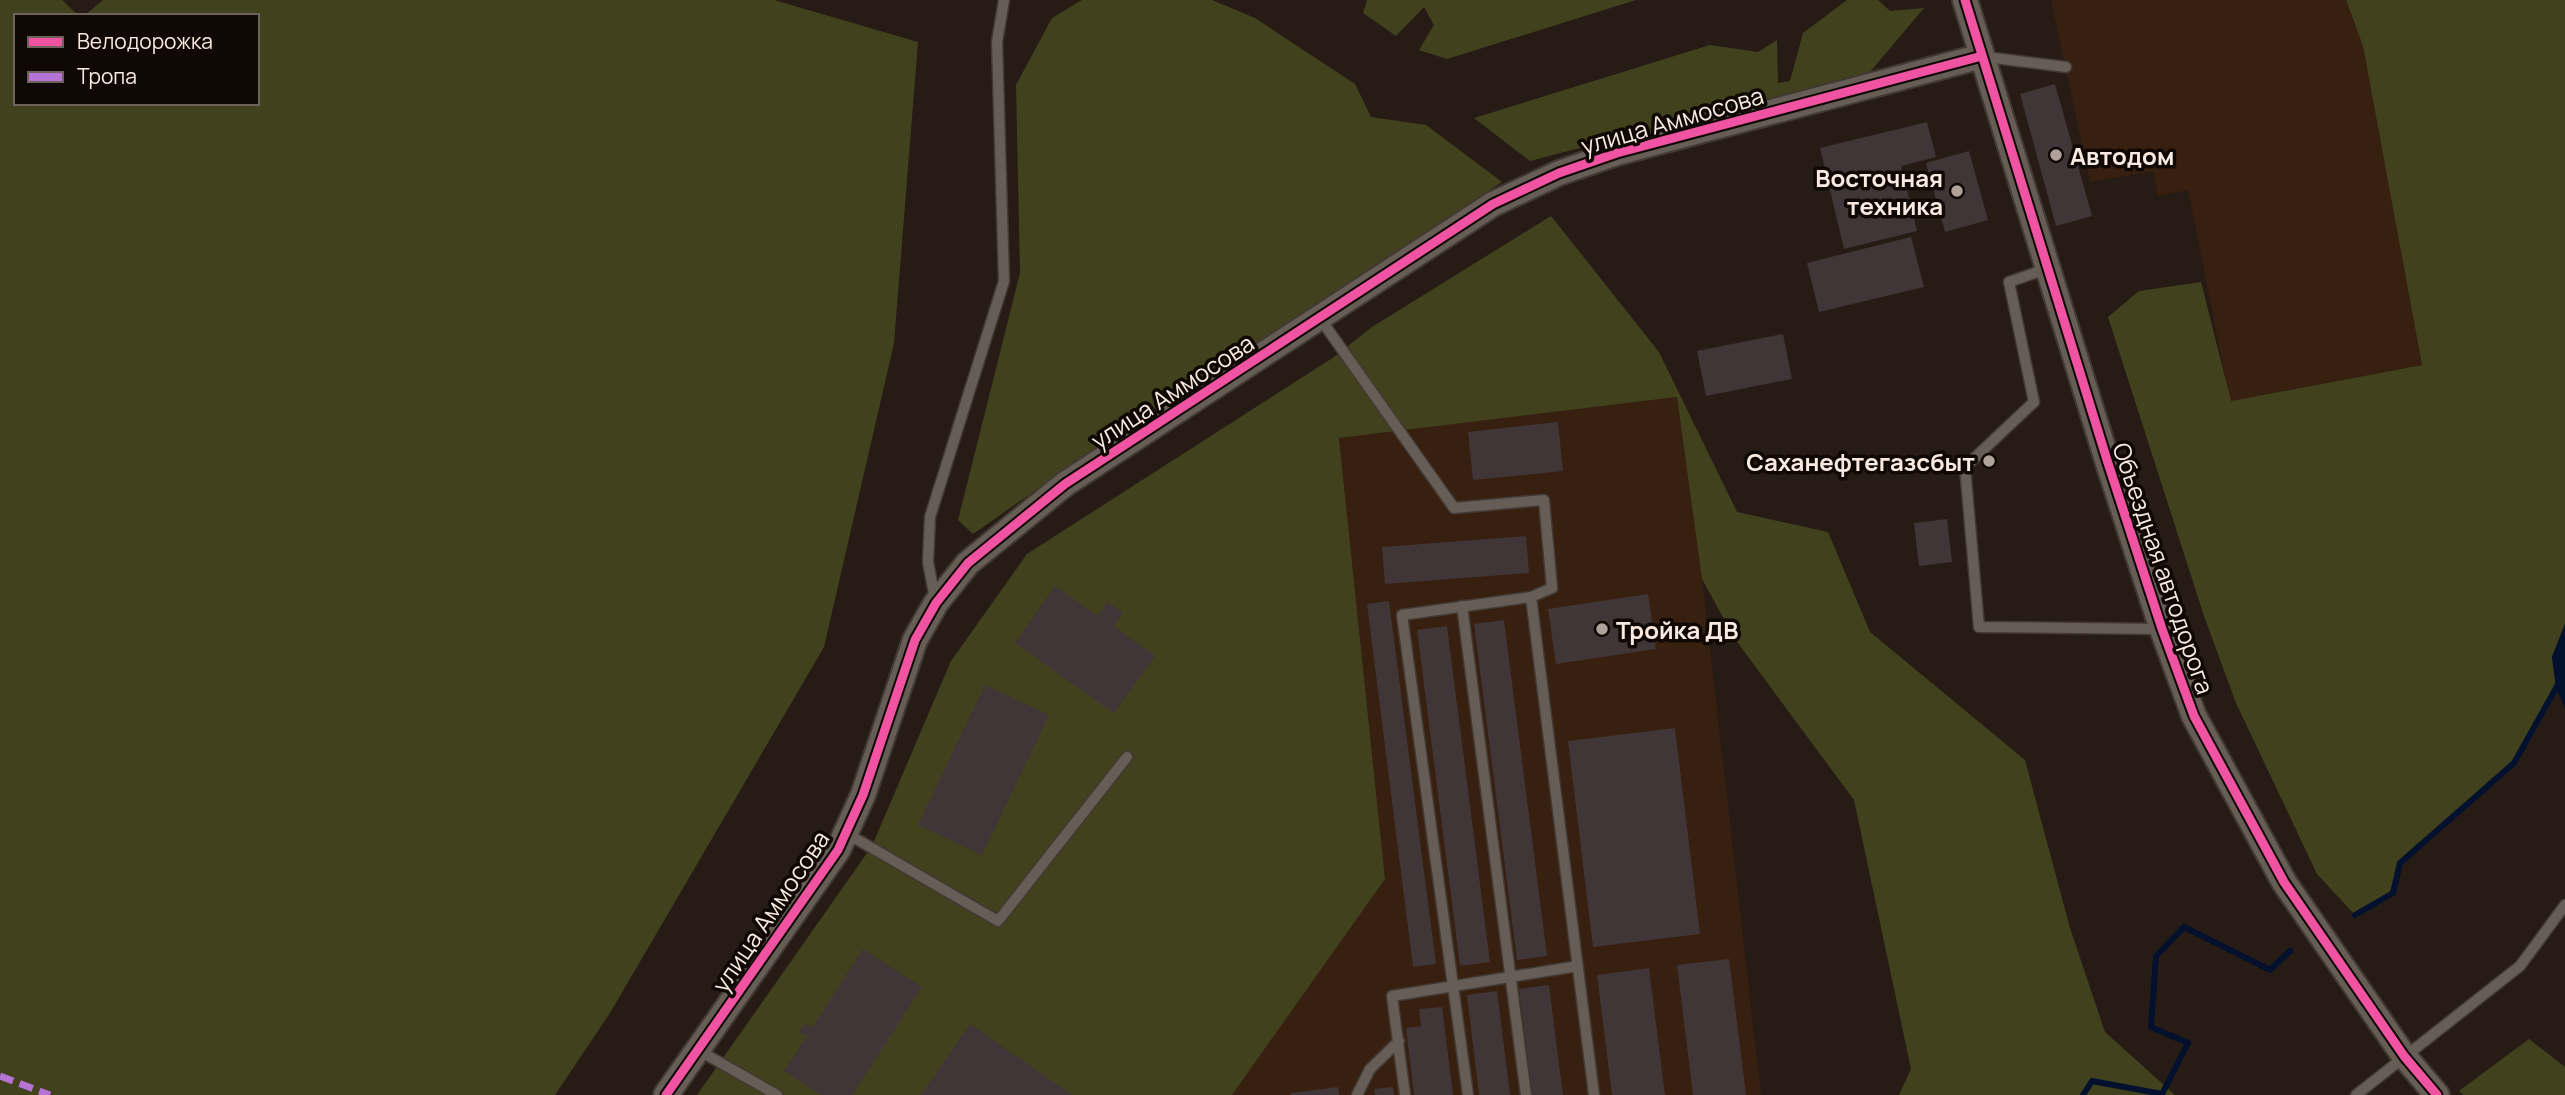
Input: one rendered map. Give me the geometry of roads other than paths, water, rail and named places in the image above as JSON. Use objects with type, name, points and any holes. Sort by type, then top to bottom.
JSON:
[{"type":"street","name":"Объездная автодорога","points":[[1965,0],[2162,629],[2194,716],[2284,882],[2404,1056],[2437,1095]]},
{"type":"street","name":"улица Аммосова","points":[[666,1095],[838,850],[863,795],[915,640],[936,603],[968,563],[1065,484],[1493,204],[1559,173],[1617,153],[1982,56]]},
{"type":"lane","points":[[936,603],[929,562],[930,517],[1004,281],[997,42],[1004,0]]},
{"type":"lane","points":[[1982,56],[2066,67]]},
{"type":"lane","points":[[2049,268],[2008,282],[2034,402],[1965,467],[1979,627],[2162,629]]},
{"type":"lane","points":[[1318,317],[1454,508],[1545,500],[1552,588],[1531,597],[1402,615],[1468,1095]]},
{"type":"lane","points":[[1531,597],[1594,1095]]},
{"type":"lane","points":[[1462,606],[1526,1095]]},
{"type":"lane","points":[[846,832],[998,921],[1127,757]]},
{"type":"lane","points":[[2356,1095],[2520,966],[2565,905]]},
{"type":"lane","points":[[1405,1095],[1392,996],[1578,966]]},
{"type":"lane","points":[[1357,1095],[1370,1069],[1399,1041]]},
{"type":"lane","points":[[698,1050],[777,1095]]},
{"type":"water","points":[[2565,624],[2565,709],[2556,687],[2552,657]]},
{"type":"waterway","points":[[2355,915],[2393,893],[2400,863],[2514,763],[2565,672]]},
{"type":"waterway","points":[[2083,1095],[2092,1081],[2162,1094],[2188,1043],[2151,1027],[2156,956],[2184,927],[2270,970],[2290,951]]},
{"type":"place","name":"Автодом","points":[[2056,155]]},
{"type":"place","name":"Восточная техника","points":[[1957,191]]},
{"type":"place","name":"Саханефтегазсбыт","points":[[1989,461]]},
{"type":"place","name":"Тройка ДВ","points":[[1602,629]]}]
